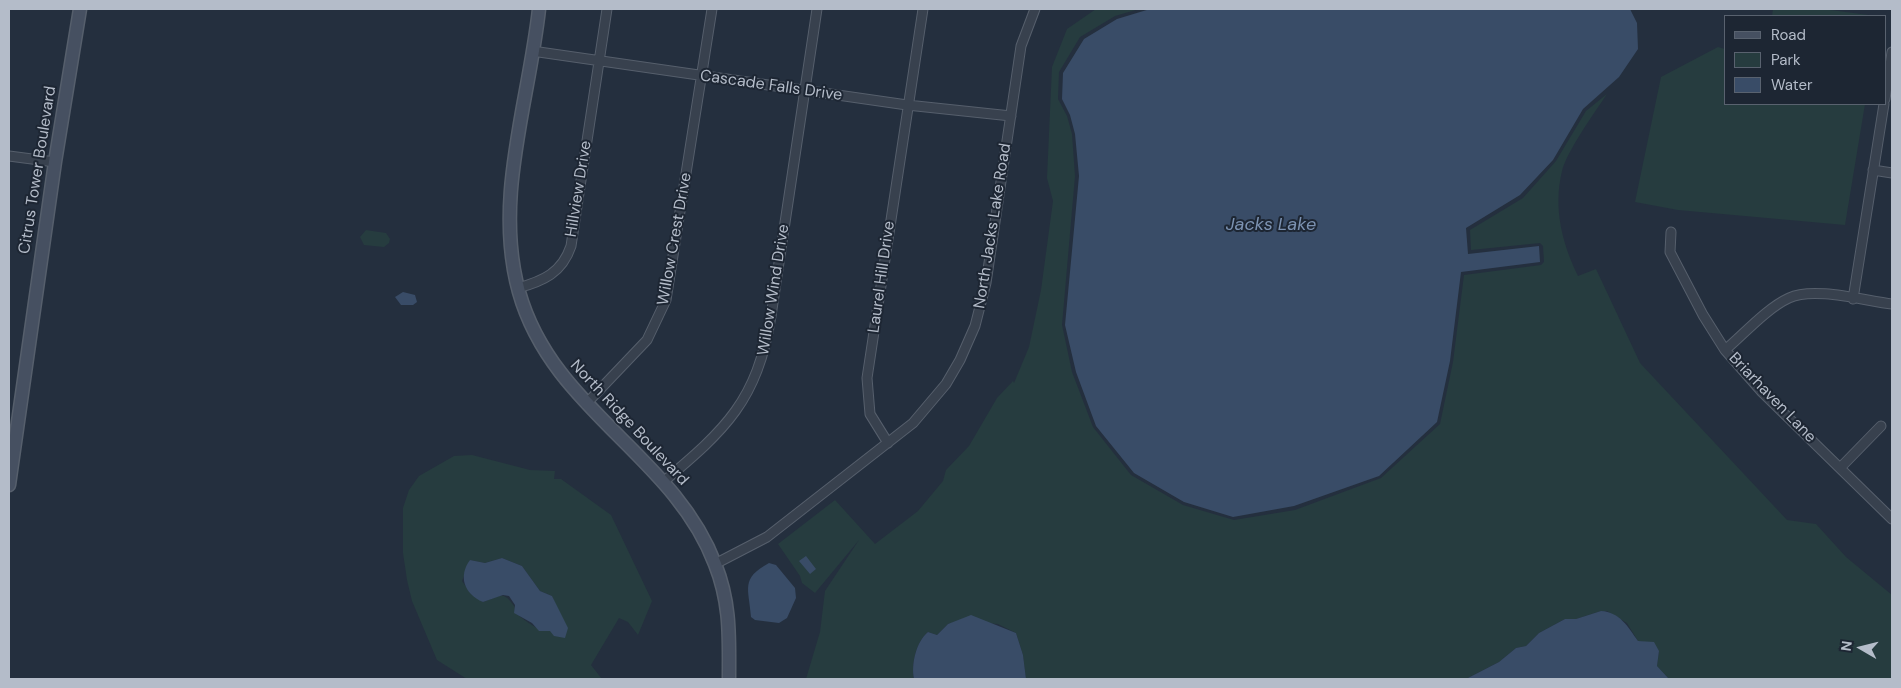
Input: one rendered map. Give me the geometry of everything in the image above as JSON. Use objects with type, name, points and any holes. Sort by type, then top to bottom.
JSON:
[{"type":"street","name":"Citrus Tower Boulevard","points":[[9,485],[55,162],[80,9]]},
{"type":"street","name":"North Ridge Boulevard","points":[[539,9],[510,203],[510,245],[518,288],[526,313],[545,352],[558,372],[586,404],[663,482],[689,514],[716,564],[728,613],[731,655],[730,679]]},
{"type":"street","name":"Hillview Drive","points":[[518,288],[550,276],[557,270],[568,254],[607,9]]},
{"type":"street","name":"Willow Crest Drive","points":[[586,404],[647,340],[666,300],[712,9]]},
{"type":"street","name":"Willow Wind Drive","points":[[663,482],[721,430],[746,396],[761,364],[771,316],[817,9]]},
{"type":"street","name":"Laurel Hill Drive","points":[[888,443],[870,414],[866,391],[923,9]]},
{"type":"street","name":"North Jacks Lake Road","points":[[716,564],[767,537],[888,443],[913,423],[946,384],[973,332],[986,282],[1021,46],[1035,9]]},
{"type":"street","name":"Cascade Falls Drive","points":[[532,51],[908,105],[1011,116]]},
{"type":"street","points":[[1886,94],[1891,71],[1892,52]]},
{"type":"street","points":[[1853,299],[1884,105]]},
{"type":"street","points":[[9,156],[55,162]]},
{"type":"street","points":[[1873,170],[1892,173]]},
{"type":"street","name":"Briarhaven Lane","points":[[1671,232],[1670,252],[1703,315],[1726,350],[1762,392],[1892,518]]},
{"type":"street","points":[[1726,350],[1790,298],[1815,294],[1892,304]]},
{"type":"street","points":[[1840,468],[1881,426]]},
{"type":"green space","points":[[1096,9],[1139,9],[1115,16],[1080,37],[1059,72],[1058,99],[1067,116],[1072,134],[1075,176],[1062,325],[1072,372],[1093,427],[1131,475],[1183,505],[1234,520],[1295,510],[1381,478],[1440,424],[1453,362],[1464,275],[1541,265],[1544,262],[1543,246],[1540,243],[1471,250],[1470,230],[1523,198],[1556,161],[1586,111],[1607,94],[1569,153],[1559,185],[1558,198],[1561,225],[1572,264],[1578,276],[1596,269],[1640,363],[1787,520],[1816,524],[1846,557],[1892,595],[1892,679],[1669,679],[1657,666],[1659,651],[1644,642],[1638,641],[1627,623],[1607,611],[1601,611],[1576,619],[1565,619],[1539,633],[1526,646],[1516,648],[1499,662],[1466,679],[1026,679],[1023,655],[1016,633],[998,624],[960,621],[948,624],[937,635],[928,632],[920,641],[915,654],[914,679],[806,679],[820,632],[825,591],[859,540],[815,593],[802,583],[800,576],[778,544],[835,500],[875,544],[918,511],[943,481],[946,470],[969,446],[997,398],[1013,381],[1014,383],[1029,347],[1041,290],[1053,201],[1047,178],[1052,67],[1067,29]]},
{"type":"green space","points":[[1773,9],[1823,9],[1868,15],[1772,15]]},
{"type":"green space","points":[[1718,47],[1724,49],[1724,105],[1865,105],[1845,225],[1678,210],[1635,202],[1661,77]]},
{"type":"green space","points":[[366,230],[386,233],[390,239],[389,243],[384,247],[364,245],[360,237]]},
{"type":"green space","points":[[472,455],[530,470],[555,471],[554,479],[561,479],[611,515],[652,601],[638,635],[628,622],[619,618],[591,665],[602,679],[467,679],[437,660],[412,601],[407,580],[403,553],[403,508],[409,490],[419,476],[454,456]],"holes":[[[502,558],[522,566],[540,591],[552,596],[556,606],[550,631],[536,628],[515,613],[514,606],[505,596],[498,596],[483,602],[471,594],[462,581],[470,560],[485,563]]]},
{"type":"water","name":"Jacks Lake","points":[[1150,9],[1630,9],[1637,23],[1638,49],[1619,77],[1583,109],[1553,160],[1520,195],[1466,228],[1468,254],[1539,246],[1540,262],[1461,272],[1450,361],[1437,422],[1379,476],[1294,506],[1233,517],[1184,502],[1134,473],[1096,426],[1076,372],[1065,325],[1079,176],[1075,134],[1070,115],[1062,99],[1063,73],[1084,39],[1117,19]]},
{"type":"water","points":[[403,292],[415,295],[417,302],[413,305],[401,305],[395,297]]},
{"type":"water","points":[[806,556],[816,569],[810,574],[799,561]]},
{"type":"water","points":[[502,558],[522,566],[540,591],[552,596],[568,628],[565,638],[554,636],[550,631],[539,631],[532,623],[514,613],[515,605],[509,596],[503,595],[483,602],[476,599],[467,589],[464,572],[470,560],[485,563]]},
{"type":"water","points":[[769,563],[776,565],[795,588],[796,598],[787,618],[779,623],[755,620],[751,617],[748,591],[750,579]]},
{"type":"water","points":[[1601,611],[1618,617],[1638,641],[1654,642],[1659,651],[1657,666],[1669,679],[1466,679],[1499,662],[1516,648],[1526,646],[1539,633],[1565,619],[1576,619]]},
{"type":"water","points":[[971,615],[1016,633],[1023,655],[1026,679],[914,679],[915,654],[924,636],[928,632],[937,635],[948,624]]}]
